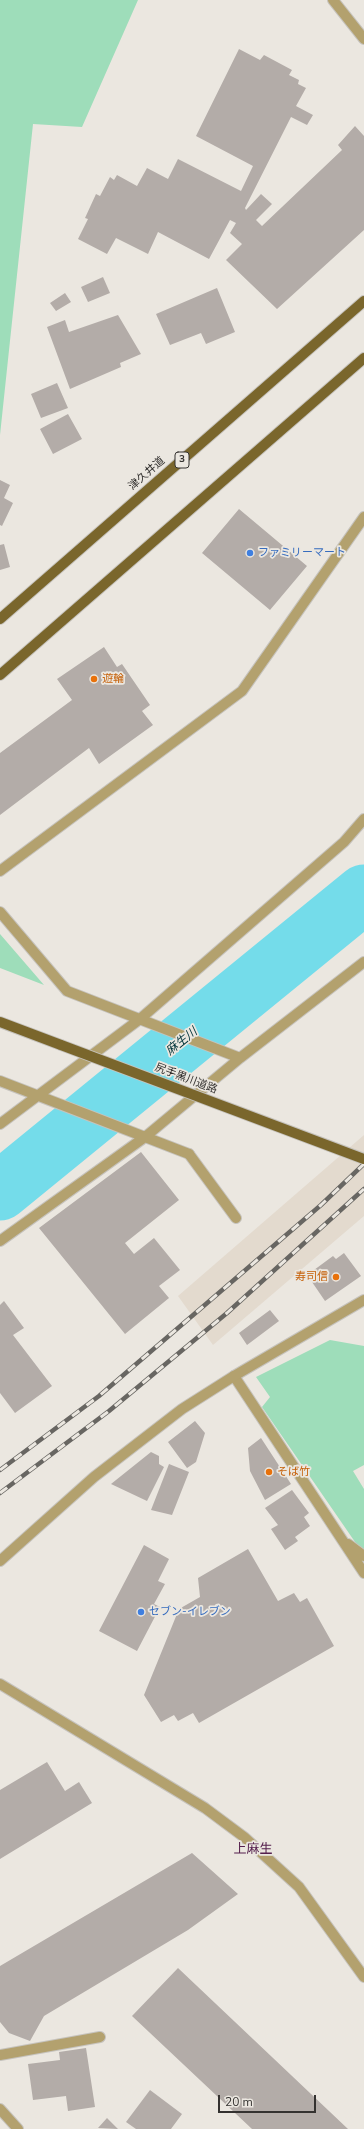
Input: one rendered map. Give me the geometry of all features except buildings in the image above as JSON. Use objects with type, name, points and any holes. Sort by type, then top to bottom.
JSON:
[{"type":"main road","name":"津久井道","points":[[0,619],[364,301]]},
{"type":"main road","points":[[0,675],[364,358]]},
{"type":"main road","name":"尻手黒川道路","points":[[0,1022],[364,1159]]},
{"type":"street","points":[[333,0],[364,39]]},
{"type":"street","points":[[0,871],[242,691],[364,517]]},
{"type":"street","points":[[0,1124],[42,1097],[140,1019],[344,842],[364,819]]},
{"type":"street","points":[[0,912],[67,991],[240,1058]]},
{"type":"street","points":[[0,1241],[145,1136],[240,1058],[364,962]]},
{"type":"street","points":[[0,1082],[189,1154],[236,1218]]},
{"type":"street","points":[[0,1561],[94,1478],[182,1409],[234,1376],[364,1300]]},
{"type":"street","points":[[234,1376],[364,1573]]},
{"type":"street","points":[[340,1538],[364,1556]]},
{"type":"street","points":[[0,1684],[205,1808],[244,1837],[299,1887],[364,1978]]},
{"type":"street","points":[[0,2055],[100,2037]]},
{"type":"street","points":[[0,2109],[18,2129]]},
{"type":"shaded area","points":[[364,1135],[364,1216],[213,1345],[178,1296]]},
{"type":"green space","points":[[0,0],[138,0],[82,127],[33,124],[0,435]]},
{"type":"green space","points":[[0,934],[44,985],[0,968]]},
{"type":"green space","points":[[330,1340],[364,1346],[364,1465],[353,1471],[364,1489],[364,1555],[262,1407],[270,1397],[256,1377]]},
{"type":"waterway","name":"麻生川","points":[[0,1191],[364,894]]},
{"type":"railway","points":[[0,1470],[99,1396],[321,1205],[364,1164]]},
{"type":"railway","points":[[0,1493],[109,1411],[227,1313],[364,1189]]},
{"type":"place","name":"ファミリーマート","points":[[250,553]]},
{"type":"place","name":"遊輪","points":[[94,679]]},
{"type":"place","name":"寿司信","points":[[336,1277]]},
{"type":"place","name":"そば竹","points":[[269,1472]]},
{"type":"place","name":"セブン-イレブン","points":[[141,1612]]},
{"type":"district","name":"上麻生","points":[[253,1850]]}]
